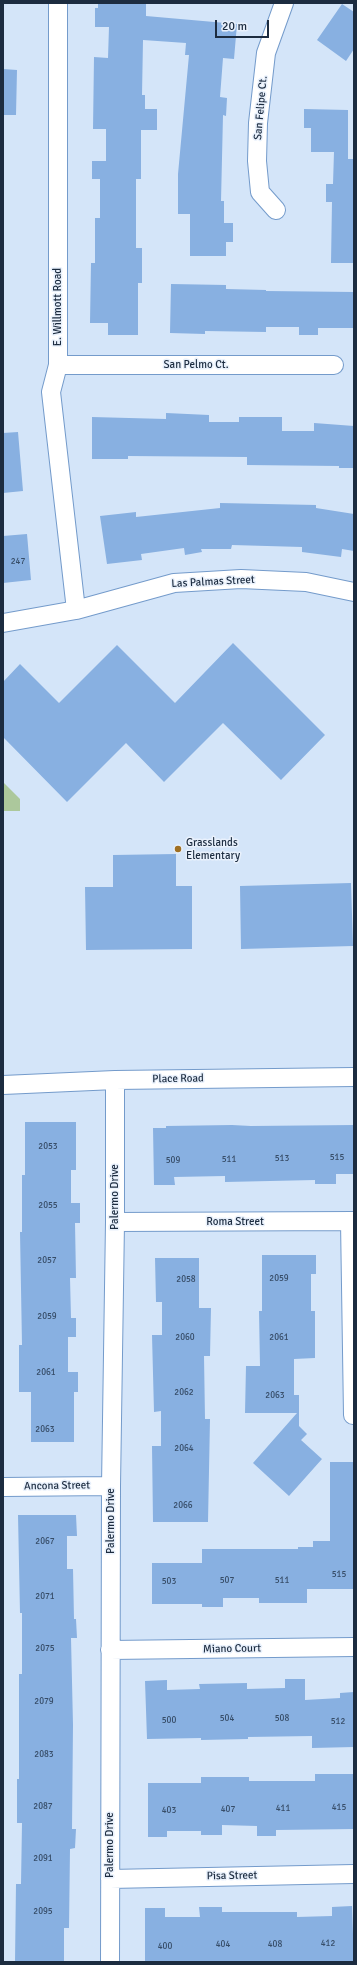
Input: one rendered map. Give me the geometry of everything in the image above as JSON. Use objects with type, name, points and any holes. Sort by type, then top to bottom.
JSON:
[{"type":"street","name":"E. Willmott Road","points":[[58,3],[58,366],[51,392],[76,610]]},
{"type":"street","name":"San Felipe Ct.","points":[[276,210],[260,192],[257,161],[258,123],[266,53],[284,3]]},
{"type":"street","name":"San Pelmo Ct.","points":[[58,366],[334,365]]},
{"type":"street","name":"Las Palmas Street","points":[[3,622],[76,610],[181,582],[241,579],[306,582],[354,592]]},
{"type":"street","name":"Place Road","points":[[3,1085],[115,1080],[354,1077]]},
{"type":"street","name":"Palermo Drive","points":[[110,1962],[110,1650],[115,1222],[115,1080]]},
{"type":"street","name":"Roma Street","points":[[115,1222],[352,1221]]},
{"type":"street","points":[[352,1221],[353,1415]]},
{"type":"street","name":"Ancona Street","points":[[3,1487],[111,1486]]},
{"type":"street","name":"Miano Court","points":[[110,1650],[354,1647]]},
{"type":"street","name":"Pisa Street","points":[[110,1879],[354,1874]]},
{"type":"green space","points":[[3,782],[20,799],[20,811],[3,811]]},
{"type":"building","points":[[98,3],[146,3],[146,16],[237,24],[234,59],[223,58],[220,97],[227,98],[226,116],[223,115],[221,201],[224,201],[224,223],[233,223],[233,242],[226,242],[226,256],[190,256],[190,214],[178,214],[178,174],[189,55],[185,55],[186,43],[143,40],[142,95],[145,95],[145,109],[157,109],[157,130],[141,130],[141,179],[136,179],[136,248],[142,248],[142,283],[138,283],[138,335],[108,335],[108,323],[90,323],[91,263],[95,263],[95,218],[100,218],[100,179],[92,179],[92,161],[106,161],[106,129],[93,129],[94,57],[108,58],[109,27],[95,27],[95,8],[98,8]]},
{"type":"building","points":[[342,4],[354,12],[354,49],[346,61],[317,40]]},
{"type":"building","points":[[3,69],[17,70],[16,115],[3,115]]},
{"type":"building","points":[[304,109],[348,110],[348,159],[354,159],[354,263],[331,263],[332,202],[326,202],[326,184],[333,184],[334,152],[311,152],[311,128],[304,128]]},
{"type":"building","points":[[171,284],[226,285],[226,289],[266,291],[354,292],[354,328],[318,328],[318,335],[299,335],[299,327],[266,327],[266,332],[205,331],[205,334],[170,333]]},
{"type":"building","points":[[166,413],[209,415],[209,422],[239,422],[239,417],[282,417],[282,431],[314,431],[314,423],[354,426],[354,468],[339,468],[339,466],[247,465],[247,457],[128,456],[128,459],[92,459],[92,417],[166,419]]},
{"type":"building","points":[[18,432],[23,491],[3,493],[3,433]]},
{"type":"building","points":[[220,503],[316,505],[316,508],[354,514],[354,551],[342,549],[341,557],[302,552],[302,547],[232,545],[231,549],[201,549],[202,552],[185,555],[184,548],[141,554],[142,560],[107,564],[100,516],[136,512],[136,517],[220,508]]},
{"type":"building","points":[[27,534],[31,580],[3,583],[3,536]]},
{"type":"building","points":[[233,643],[325,735],[281,780],[223,723],[164,782],[126,743],[67,802],[3,737],[3,682],[20,664],[59,703],[117,645],[175,703]]},
{"type":"building","points":[[176,854],[176,886],[192,886],[192,949],[86,950],[85,887],[113,887],[113,855]]},
{"type":"building","points":[[351,883],[353,946],[241,949],[240,886]]},
{"type":"building","points":[[25,1122],[76,1122],[76,1170],[71,1170],[71,1203],[80,1203],[80,1223],[75,1223],[76,1278],[70,1278],[71,1318],[76,1318],[76,1337],[68,1337],[68,1372],[78,1372],[78,1392],[74,1392],[74,1442],[31,1442],[31,1392],[19,1392],[19,1345],[22,1345],[20,1232],[22,1232],[22,1175],[25,1175]]},
{"type":"building","points":[[354,1125],[354,1174],[336,1174],[336,1184],[315,1184],[315,1180],[225,1182],[225,1176],[174,1177],[175,1185],[154,1185],[153,1128],[166,1128],[166,1126]]},
{"type":"building","points":[[262,1255],[316,1255],[316,1274],[311,1274],[311,1311],[315,1311],[315,1358],[294,1359],[294,1395],[299,1395],[299,1426],[307,1434],[301,1440],[322,1459],[289,1496],[253,1463],[297,1413],[245,1413],[246,1366],[260,1366],[259,1311],[262,1311]]},
{"type":"building","points":[[155,1258],[199,1258],[199,1308],[211,1308],[210,1356],[204,1356],[205,1419],[210,1419],[208,1522],[153,1522],[152,1446],[161,1446],[161,1411],[154,1412],[152,1335],[162,1335],[162,1302],[156,1302]]},
{"type":"building","points":[[330,1462],[354,1462],[354,1589],[307,1589],[307,1603],[259,1603],[259,1598],[223,1598],[223,1607],[202,1607],[202,1604],[152,1604],[152,1563],[202,1563],[202,1549],[298,1549],[298,1547],[313,1547],[313,1541],[330,1541]]},
{"type":"building","points":[[18,1515],[76,1515],[77,1536],[67,1536],[67,1569],[73,1569],[74,1619],[76,1619],[77,1638],[71,1638],[73,1725],[72,1829],[76,1829],[75,1848],[70,1849],[69,1928],[64,1928],[64,1962],[15,1962],[16,1884],[21,1884],[22,1823],[17,1823],[17,1779],[19,1779],[19,1674],[22,1674],[22,1613],[20,1613]]},
{"type":"building","points":[[285,1679],[305,1679],[305,1700],[340,1698],[340,1693],[354,1692],[354,1747],[312,1748],[312,1736],[248,1737],[248,1739],[201,1740],[201,1738],[147,1739],[145,1681],[167,1680],[167,1690],[200,1689],[199,1684],[247,1683],[247,1689],[285,1688]]},
{"type":"building","points":[[315,1774],[354,1774],[354,1829],[276,1830],[276,1836],[257,1836],[257,1826],[222,1825],[222,1835],[201,1835],[201,1831],[167,1831],[167,1837],[148,1837],[148,1783],[201,1783],[201,1777],[249,1777],[249,1781],[315,1781]]},
{"type":"building","points":[[352,1906],[354,1962],[145,1962],[145,1908],[165,1908],[165,1917],[200,1917],[199,1907],[222,1907],[222,1912],[297,1912],[297,1917],[332,1916],[332,1907]]},
{"type":"place","name":"Grasslands Elementary","points":[[178,849]]}]
